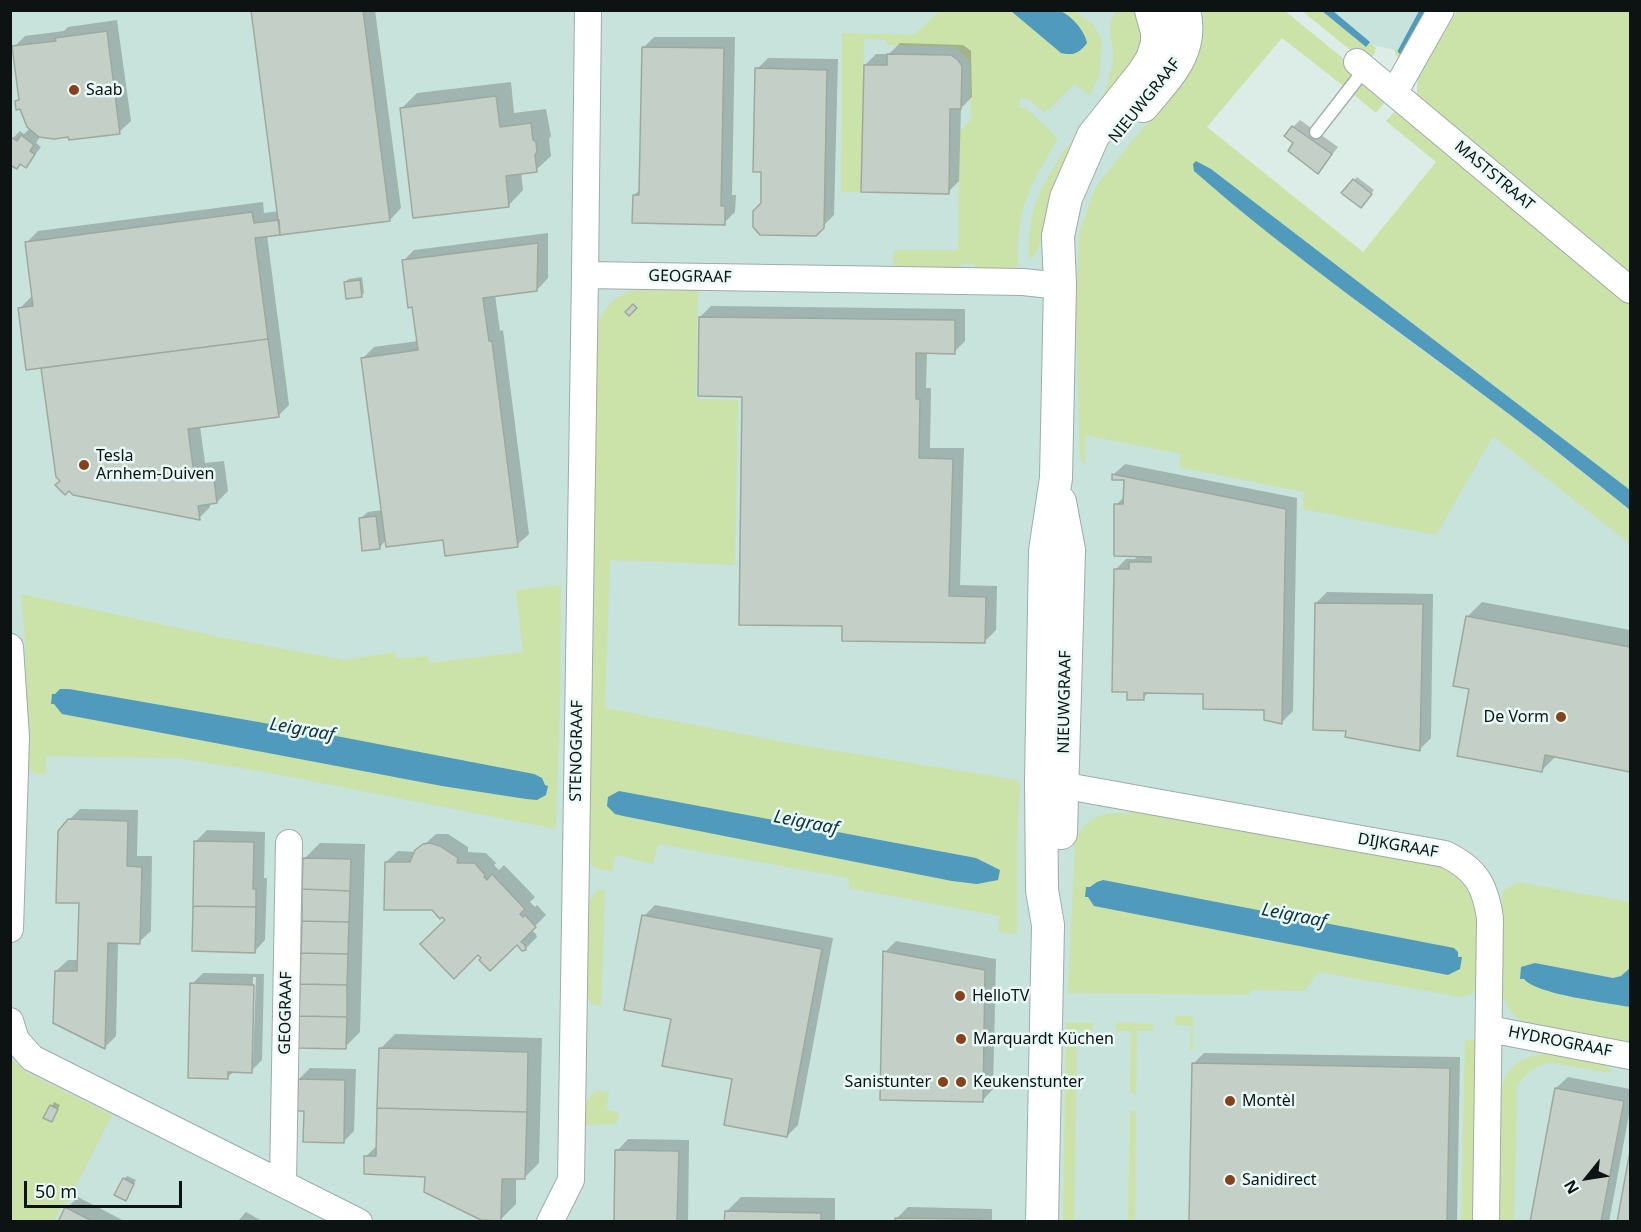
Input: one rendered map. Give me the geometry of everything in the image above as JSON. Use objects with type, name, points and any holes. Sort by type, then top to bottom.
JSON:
[{"type":"street","points":[[585,275],[588,10]]},
{"type":"street","name":"NIEUWGRAAF","points":[[1042,1221],[1048,925],[1042,890],[1052,784],[1045,550],[1056,478],[1060,286],[1058,236],[1066,198],[1093,136],[1144,72],[1152,58],[1157,44],[1157,32],[1150,10]]},
{"type":"street","name":"NIEUWGRAAF","points":[[1074,177],[1107,148],[1182,56],[1188,28],[1184,10]]},
{"type":"street","points":[[1394,93],[1441,10]]},
{"type":"street","name":"MASTSTRAAT","points":[[1361,65],[1630,290]]},
{"type":"street","name":"GEOGRAAF","points":[[585,275],[1023,282],[1060,286]]},
{"type":"street","name":"STENOGRAAF","points":[[550,1221],[571,1180],[585,275]]},
{"type":"street","points":[[10,646],[16,736],[10,929]]},
{"type":"street","name":"DIJKGRAAF","points":[[1052,784],[1445,854],[1471,869],[1481,883],[1487,899],[1490,918],[1486,1221]]},
{"type":"street","name":"GEOGRAAF","points":[[283,1182],[289,843]]},
{"type":"street","points":[[10,1021],[16,1040],[32,1058],[359,1221]]},
{"type":"street","name":"HYDROGRAAF","points":[[1489,1029],[1630,1056]]},
{"type":"lane","points":[[1316,132],[1361,65]]},
{"type":"shaded area","points":[[10,11],[1264,11],[1163,127],[1630,499],[1630,1221],[11,1221]]},
{"type":"shaded area","points":[[1328,11],[1423,11],[1401,51],[1368,44]]},
{"type":"green space","points":[[941,10],[1074,11],[1094,25],[1102,42],[1099,76],[1090,95],[1074,84],[1045,113],[1028,99],[1020,99],[1019,108],[1026,108],[1058,139],[1026,199],[1019,229],[1018,266],[1007,269],[975,270],[975,264],[961,264],[960,270],[899,270],[893,263],[894,250],[958,250],[960,131],[971,120],[970,67],[968,59],[956,47],[887,45],[886,40],[864,39],[861,192],[841,192],[842,33],[914,35]]},
{"type":"green space","points":[[1117,11],[1139,11],[1145,29],[1141,59],[1101,102],[1112,66],[1110,28]]},
{"type":"green space","points":[[1203,11],[1285,11],[1345,60],[1344,63],[1355,72],[1346,88],[1282,38],[1207,127],[1363,252],[1436,162],[1386,121],[1396,110],[1630,294],[1630,490],[1211,169],[1196,161],[1193,165],[1371,313],[1506,412],[1630,510],[1630,544],[1493,436],[1436,535],[1303,509],[1304,492],[1179,467],[1181,454],[1085,435],[1085,464],[1080,460],[1076,317],[1079,234],[1094,190],[1190,71],[1201,43],[1204,26]]},
{"type":"green space","points":[[1302,11],[1322,11],[1366,47],[1370,42],[1376,48],[1374,55],[1370,58],[1359,57]]},
{"type":"green space","points":[[1423,11],[1432,11],[1401,58],[1397,57],[1394,49],[1401,50]]},
{"type":"green space","points":[[1457,11],[1630,11],[1630,283],[1416,101],[1418,78]]},
{"type":"green space","points":[[1367,82],[1385,96],[1385,102],[1376,113],[1353,94]]},
{"type":"green space","points":[[1068,145],[1072,148],[1056,177],[1043,234],[1035,254],[1029,261],[1031,226],[1037,199]]},
{"type":"green space","points":[[634,290],[698,291],[696,399],[738,400],[735,565],[610,560],[605,708],[800,745],[1017,780],[1020,784],[1017,837],[1017,934],[998,932],[1000,916],[849,888],[849,878],[658,844],[653,864],[616,855],[612,871],[595,868],[587,860],[595,337],[599,321],[607,307]],"holes":[[[609,806],[849,834],[976,858],[1000,870],[998,879],[988,882]]]},
{"type":"green space","points":[[561,585],[556,829],[260,771],[177,758],[46,756],[46,774],[35,774],[27,766],[25,641],[21,594],[220,637],[344,660],[396,652],[396,659],[428,656],[429,663],[523,652],[516,590]],"holes":[[[79,717],[548,786],[547,795],[539,791],[455,788]]]},
{"type":"green space","points":[[1131,807],[1427,862],[1448,872],[1462,883],[1471,897],[1476,913],[1478,949],[1476,989],[1472,994],[1461,997],[1319,972],[1304,991],[1252,990],[1248,995],[1068,993],[1075,842],[1084,827],[1096,817],[1112,813],[1129,814]]},
{"type":"green space","points":[[1517,882],[1630,902],[1630,968],[1621,976],[1613,978],[1536,963],[1524,968],[1520,979],[1590,999],[1630,1007],[1630,1046],[1527,1024],[1509,1008],[1502,992],[1501,979],[1502,892]]},
{"type":"green space","points":[[599,890],[605,890],[601,1006],[592,1004],[587,996],[588,902]]},
{"type":"green space","points":[[1175,1016],[1193,1016],[1193,1050],[1190,1050],[1191,1026],[1175,1025]]},
{"type":"green space","points":[[1066,1023],[1093,1023],[1092,1030],[1077,1030],[1074,1222],[1063,1221]]},
{"type":"green space","points":[[1116,1023],[1153,1024],[1153,1031],[1137,1031],[1136,1093],[1130,1093],[1131,1031],[1116,1031]]},
{"type":"green space","points":[[1465,1040],[1476,1040],[1473,1221],[1461,1222]]},
{"type":"green space","points":[[1549,1053],[1605,1064],[1611,1073],[1550,1063],[1535,1068],[1522,1079],[1517,1088],[1514,1221],[1497,1222],[1499,1097],[1502,1086],[1515,1065],[1529,1057]]},
{"type":"green space","points":[[10,1058],[28,1073],[112,1115],[67,1203],[64,1202],[54,1221],[11,1221]]},
{"type":"green space","points":[[598,1090],[609,1092],[606,1109],[619,1113],[616,1124],[585,1125],[585,1109],[590,1097]]},
{"type":"green space","points":[[1130,1111],[1136,1111],[1135,1222],[1128,1221]]},
{"type":"water","points":[[1044,9],[1060,11],[1077,24],[1087,43],[1076,53],[1061,53],[1011,11]]},
{"type":"water","points":[[1322,11],[1333,11],[1370,42],[1366,47]]},
{"type":"water","points":[[1196,161],[1211,169],[1630,490],[1630,510],[1524,426],[1270,235],[1194,171],[1193,164]]},
{"type":"water","name":"Leigraaf","points":[[60,689],[310,731],[534,774],[542,778],[548,786],[546,795],[537,800],[526,799],[442,786],[62,714],[54,704],[51,704],[52,694]]},
{"type":"water","points":[[619,791],[976,858],[1000,870],[998,880],[977,884],[952,881],[623,816],[615,814],[607,806],[608,797]]},
{"type":"water","points":[[1103,880],[1454,948],[1458,952],[1458,957],[1462,957],[1460,969],[1448,975],[1094,906],[1088,897],[1085,897],[1086,887]]},
{"type":"water","points":[[1535,963],[1613,978],[1621,976],[1630,968],[1630,1007],[1557,993],[1520,979],[1521,967]]},
{"type":"building","points":[[251,10],[363,10],[390,221],[280,235]]},
{"type":"building","points":[[107,31],[120,134],[69,140],[68,137],[54,139],[39,137],[27,127],[20,109],[16,110],[15,101],[19,100],[12,46],[56,41],[55,38]]},
{"type":"building","points":[[642,47],[724,48],[721,206],[725,206],[725,225],[632,223],[633,195],[639,195]]},
{"type":"building","points":[[887,54],[951,55],[962,66],[961,109],[950,109],[949,194],[861,192],[864,65],[887,65]]},
{"type":"building","points":[[755,68],[827,70],[824,228],[816,236],[760,235],[753,227],[753,211],[761,203],[761,172],[753,172]]},
{"type":"building","points":[[496,96],[500,127],[531,123],[533,140],[536,142],[537,172],[506,176],[509,207],[413,218],[400,108]]},
{"type":"building","points":[[1292,126],[1332,154],[1318,174],[1288,151],[1293,143],[1284,136]]},
{"type":"building","points":[[21,135],[34,145],[30,151],[35,154],[26,168],[20,164],[17,169],[10,165],[10,138],[17,141]]},
{"type":"building","points":[[1353,179],[1372,194],[1361,208],[1341,193]]},
{"type":"building","points":[[252,212],[254,223],[279,220],[280,235],[255,238],[268,339],[26,370],[18,308],[33,306],[25,242]]},
{"type":"building","points":[[538,243],[537,291],[483,298],[489,341],[492,341],[518,547],[445,556],[443,540],[386,547],[361,358],[418,350],[412,307],[408,308],[402,260]]},
{"type":"building","points":[[360,280],[362,297],[346,299],[344,282]]},
{"type":"building","points":[[633,304],[637,308],[629,316],[625,312]]},
{"type":"building","points":[[699,317],[955,320],[955,354],[916,353],[916,399],[920,399],[919,458],[953,459],[949,596],[986,597],[985,643],[842,641],[842,626],[739,625],[742,397],[698,396]]},
{"type":"building","points":[[268,339],[279,417],[188,429],[194,474],[213,471],[217,503],[198,506],[200,520],[73,495],[69,491],[65,495],[55,485],[60,481],[56,477],[41,368]]},
{"type":"building","points":[[1112,474],[1286,509],[1282,724],[1264,720],[1264,710],[1203,709],[1203,694],[1144,693],[1144,700],[1127,700],[1127,692],[1112,692],[1114,569],[1129,569],[1129,562],[1151,562],[1151,557],[1114,556],[1114,504],[1123,504],[1124,480],[1112,480]]},
{"type":"building","points":[[376,516],[380,549],[362,551],[359,518]]},
{"type":"building","points":[[1315,603],[1423,604],[1420,751],[1345,737],[1346,731],[1313,730]]},
{"type":"building","points":[[1466,616],[1630,647],[1630,772],[1545,755],[1542,772],[1457,756],[1469,689],[1453,686]]},
{"type":"building","points":[[68,819],[128,821],[127,866],[142,867],[140,944],[108,943],[105,1049],[53,1023],[55,971],[77,971],[79,903],[56,903],[58,831]]},
{"type":"building","points":[[194,841],[254,842],[253,889],[256,889],[256,907],[193,906]]},
{"type":"building","points":[[430,843],[440,846],[458,858],[457,863],[475,863],[487,880],[492,874],[525,909],[520,914],[523,917],[525,915],[536,927],[521,942],[525,945],[526,950],[522,951],[517,945],[490,971],[479,960],[481,958],[478,955],[454,979],[420,944],[445,920],[442,917],[440,919],[432,910],[384,910],[385,862],[410,862],[415,850],[423,844]]},
{"type":"building","points":[[303,858],[351,859],[350,891],[302,889]]},
{"type":"building","points":[[302,889],[350,891],[349,922],[302,921]]},
{"type":"building","points":[[193,906],[256,907],[255,953],[192,951]]},
{"type":"building","points":[[642,915],[822,949],[787,1137],[724,1125],[732,1079],[662,1066],[671,1019],[624,1010]]},
{"type":"building","points":[[302,921],[349,922],[348,954],[301,953]]},
{"type":"building","points":[[883,951],[985,970],[983,1102],[880,1100]]},
{"type":"building","points":[[301,953],[348,954],[347,985],[300,984]]},
{"type":"building","points":[[190,983],[254,985],[252,1073],[228,1072],[228,1079],[188,1078]]},
{"type":"building","points":[[300,984],[347,985],[347,1017],[299,1016]]},
{"type":"building","points":[[299,1016],[347,1017],[346,1049],[298,1048]]},
{"type":"building","points":[[379,1048],[528,1052],[527,1112],[377,1108]]},
{"type":"building","points":[[1192,1063],[1450,1068],[1447,1222],[1189,1222]]},
{"type":"building","points":[[298,1079],[345,1080],[344,1143],[303,1142],[304,1111],[297,1111]]},
{"type":"building","points":[[1555,1088],[1624,1101],[1601,1222],[1530,1222]]},
{"type":"building","points":[[50,1105],[58,1109],[52,1122],[43,1118]]},
{"type":"building","points":[[377,1108],[527,1112],[525,1179],[502,1179],[501,1221],[481,1220],[424,1192],[425,1177],[364,1174],[364,1156],[376,1156]]},
{"type":"building","points":[[615,1150],[679,1151],[677,1222],[614,1222]]},
{"type":"building","points":[[1630,1151],[1630,1222],[1617,1222]]},
{"type":"building","points":[[123,1178],[134,1184],[126,1201],[114,1195]]},
{"type":"building","points":[[65,1207],[94,1222],[58,1222]]},
{"type":"building","points":[[725,1211],[821,1213],[821,1222],[724,1222]]},
{"type":"building","points":[[895,1218],[981,1219],[981,1222],[895,1222]]},
{"type":"waterway","points":[[1401,51],[1423,10]]},
{"type":"place","name":"Saab","points":[[74,90]]},
{"type":"place","name":"Tesla Arnhem-Duiven","points":[[84,465]]},
{"type":"place","name":"De Vorm","points":[[1561,717]]},
{"type":"place","name":"HelloTV","points":[[960,996]]},
{"type":"place","name":"Marquardt Küchen","points":[[961,1039]]},
{"type":"place","name":"Sanistunter","points":[[943,1082]]},
{"type":"place","name":"Keukenstunter","points":[[961,1082]]},
{"type":"place","name":"Montèl","points":[[1230,1101]]},
{"type":"place","name":"Sanidirect","points":[[1230,1180]]}]
